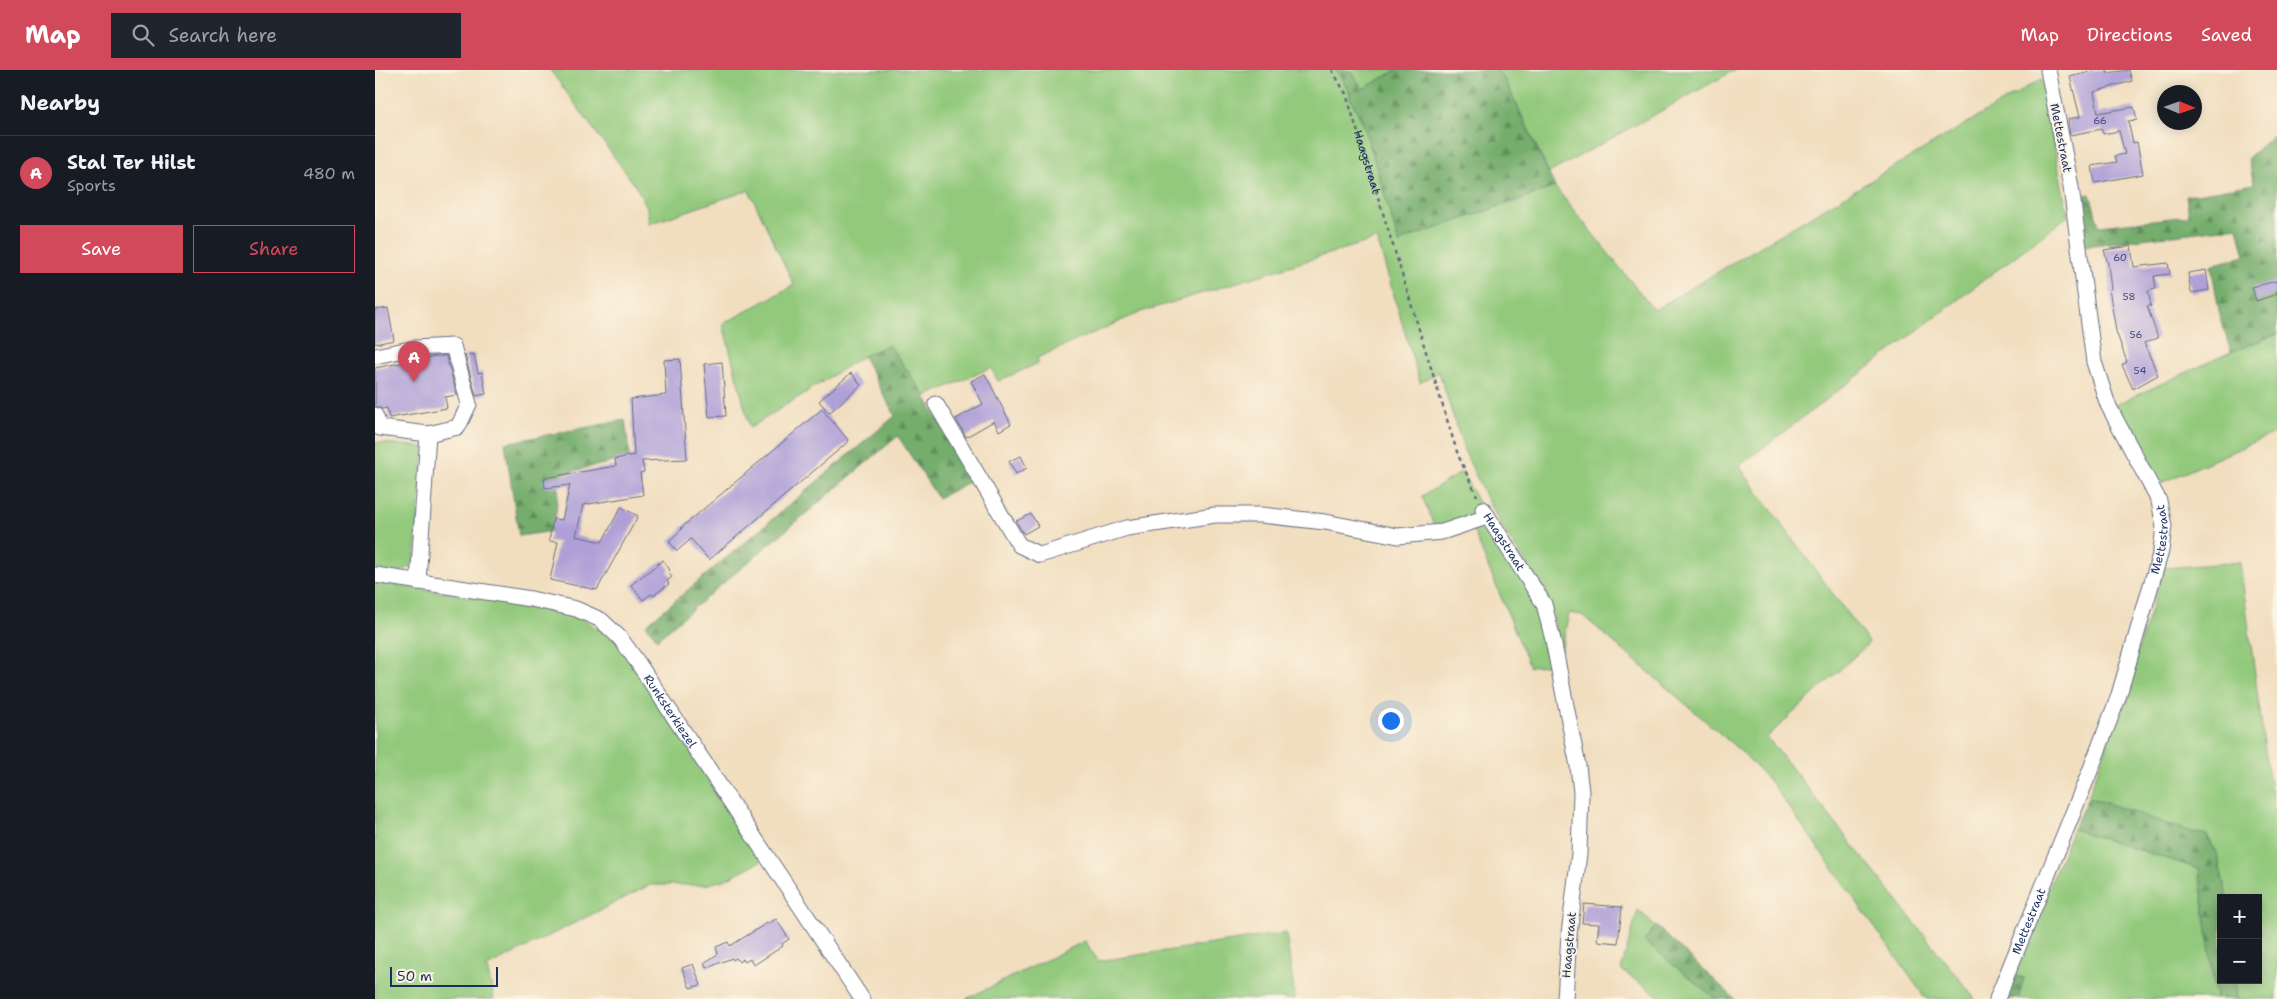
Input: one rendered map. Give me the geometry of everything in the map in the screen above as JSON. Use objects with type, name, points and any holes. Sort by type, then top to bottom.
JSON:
[{"type":"street","name":"Mettestraat","points":[[1997,999],[2091,771],[2118,698],[2161,551],[2164,526],[2159,501],[2108,405],[2094,362],[2071,187],[2047,70]]},
{"type":"street","points":[[375,356],[415,348],[453,346],[469,404],[458,427],[428,434],[380,428],[375,415]]},
{"type":"street","points":[[937,404],[1019,545],[1040,555],[1127,528],[1215,515],[1261,515],[1325,522],[1398,536],[1442,532],[1485,513]]},
{"type":"street","points":[[418,582],[428,434]]},
{"type":"street","name":"Haagstraat","points":[[1485,513],[1544,604],[1578,766],[1581,792],[1579,854],[1569,934],[1565,999]]},
{"type":"street","name":"Runksterkiezel","points":[[375,575],[549,603],[576,609],[601,620],[620,638],[636,660],[862,999]]},
{"type":"path","name":"Haagstraat","points":[[1332,70],[1346,94],[1360,135],[1403,281],[1458,455],[1485,513]]},
{"type":"green space","points":[[550,70],[1336,70],[1351,95],[1363,123],[1399,243],[1408,238],[1555,187],[1654,310],[2041,79],[2068,216],[1739,466],[1869,643],[1767,737],[1975,999],[1926,999],[1773,785],[1745,755],[1582,615],[1570,613],[1561,651],[1551,607],[1545,591],[1504,531],[1487,500],[1464,450],[1439,372],[1420,383],[1377,239],[1141,312],[1037,358],[1039,363],[998,381],[991,368],[924,397],[922,391],[889,345],[863,356],[750,428],[723,324],[794,285],[749,190],[649,224],[647,207],[637,188]]},
{"type":"green space","points":[[1336,70],[1350,70],[1363,89],[1397,70],[1495,70],[1504,78],[1555,187],[1408,238],[1399,243],[1363,123],[1349,96],[1351,94]]},
{"type":"green space","points":[[1350,70],[1397,70],[1363,89]]},
{"type":"green space","points":[[1495,70],[1735,70],[1549,173],[1504,78]]},
{"type":"green space","points":[[2277,132],[2277,334],[2231,352],[2221,321],[2211,265],[2245,256],[2238,227],[2085,246],[2076,197],[2090,194],[2099,226],[2189,216],[2186,196],[2254,184],[2248,158]]},
{"type":"green space","points":[[2277,334],[2277,432],[2159,484],[2115,405],[2231,352]]},
{"type":"green space","points":[[889,345],[922,391],[973,480],[938,498],[898,436],[657,639],[646,625],[895,416],[863,356]]},
{"type":"green space","points":[[625,420],[630,458],[560,474],[554,531],[519,536],[505,443]]},
{"type":"green space","points":[[375,442],[424,447],[415,559],[411,566],[399,573],[375,569]]},
{"type":"green space","points":[[1462,472],[1493,531],[1537,597],[1554,664],[1530,667],[1473,530],[1439,538],[1422,496]]},
{"type":"green space","points":[[2240,562],[2267,765],[2277,825],[2277,999],[2237,999],[2235,984],[2262,984],[2262,894],[2226,894],[2217,855],[2207,835],[2191,832],[2088,797],[2117,717],[2164,568]]},
{"type":"green space","points":[[375,582],[519,604],[578,616],[609,636],[630,659],[761,861],[724,880],[705,885],[650,885],[487,967],[494,999],[375,999]]},
{"type":"green space","points":[[2088,797],[2191,832],[2207,835],[2217,855],[2226,894],[2217,894],[2217,984],[2235,984],[2237,999],[2216,999],[2199,869],[2073,829]]},
{"type":"green space","points":[[2073,829],[2199,869],[2216,999],[2018,999],[2024,978],[2012,975]]},
{"type":"green space","points":[[1638,910],[1656,926],[1645,941],[1716,999],[1663,999],[1621,970]]},
{"type":"green space","points":[[1656,926],[1735,999],[1716,999],[1644,941]]},
{"type":"green space","points":[[1286,933],[1295,999],[966,999],[1085,941],[1098,961]]},
{"type":"green space","points":[[2012,975],[2024,978],[2018,999],[2002,999]]},
{"type":"building","points":[[2096,70],[2107,70],[2107,73],[2129,70],[2132,81],[2094,92],[2098,113],[2134,107],[2137,120],[2128,121],[2133,143],[2137,142],[2143,174],[2095,183],[2092,166],[2117,162],[2115,156],[2125,154],[2119,131],[2103,134],[2102,129],[2070,135],[2068,119],[2080,117],[2070,77]]},
{"type":"building","points":[[2131,246],[2134,267],[2168,263],[2170,274],[2154,276],[2156,289],[2148,291],[2151,306],[2147,306],[2158,338],[2144,343],[2158,375],[2133,389],[2122,365],[2127,362],[2116,331],[2109,289],[2111,289],[2108,264],[2104,250]]},
{"type":"building","points":[[2206,270],[2209,290],[2191,293],[2188,273]]},
{"type":"building","points":[[2277,281],[2277,294],[2256,301],[2252,287]]},
{"type":"building","points":[[388,308],[394,340],[375,344],[375,310]]},
{"type":"building","points":[[474,354],[478,373],[482,372],[486,394],[476,396],[465,355]]},
{"type":"building","points":[[436,356],[446,356],[457,395],[445,397],[447,408],[389,418],[387,408],[382,409],[375,406],[375,368]]},
{"type":"building","points":[[680,359],[687,459],[642,461],[644,472],[640,473],[643,495],[583,505],[576,536],[602,542],[621,507],[638,516],[597,590],[550,580],[558,542],[549,541],[553,519],[562,520],[570,485],[545,488],[544,478],[616,466],[615,459],[634,455],[631,399],[666,395],[664,360]]},
{"type":"building","points":[[722,362],[726,416],[709,417],[704,364]]},
{"type":"building","points":[[851,373],[861,385],[829,413],[819,401]]},
{"type":"building","points":[[985,374],[1011,424],[999,431],[994,421],[966,437],[956,419],[983,404],[971,381]]},
{"type":"building","points":[[822,409],[849,441],[709,560],[691,539],[677,551],[669,541],[681,528]]},
{"type":"building","points":[[1021,456],[1027,468],[1016,474],[1009,461]]},
{"type":"building","points":[[1031,514],[1038,526],[1024,534],[1016,521]]},
{"type":"building","points":[[663,560],[670,570],[668,572],[672,577],[667,581],[669,584],[653,596],[651,594],[643,600],[631,585]]},
{"type":"building","points":[[1584,904],[1622,907],[1618,943],[1597,941],[1599,924],[1582,923]]},
{"type":"building","points":[[776,919],[789,939],[782,944],[783,946],[754,965],[750,959],[745,962],[743,959],[739,962],[736,958],[733,960],[732,958],[707,968],[704,963],[718,954],[716,947],[728,942],[730,946]]},
{"type":"building","points":[[693,964],[701,985],[690,988],[682,968]]},
{"type":"place","name":"Stal Ter Hilst","points":[[414,382]]}]
